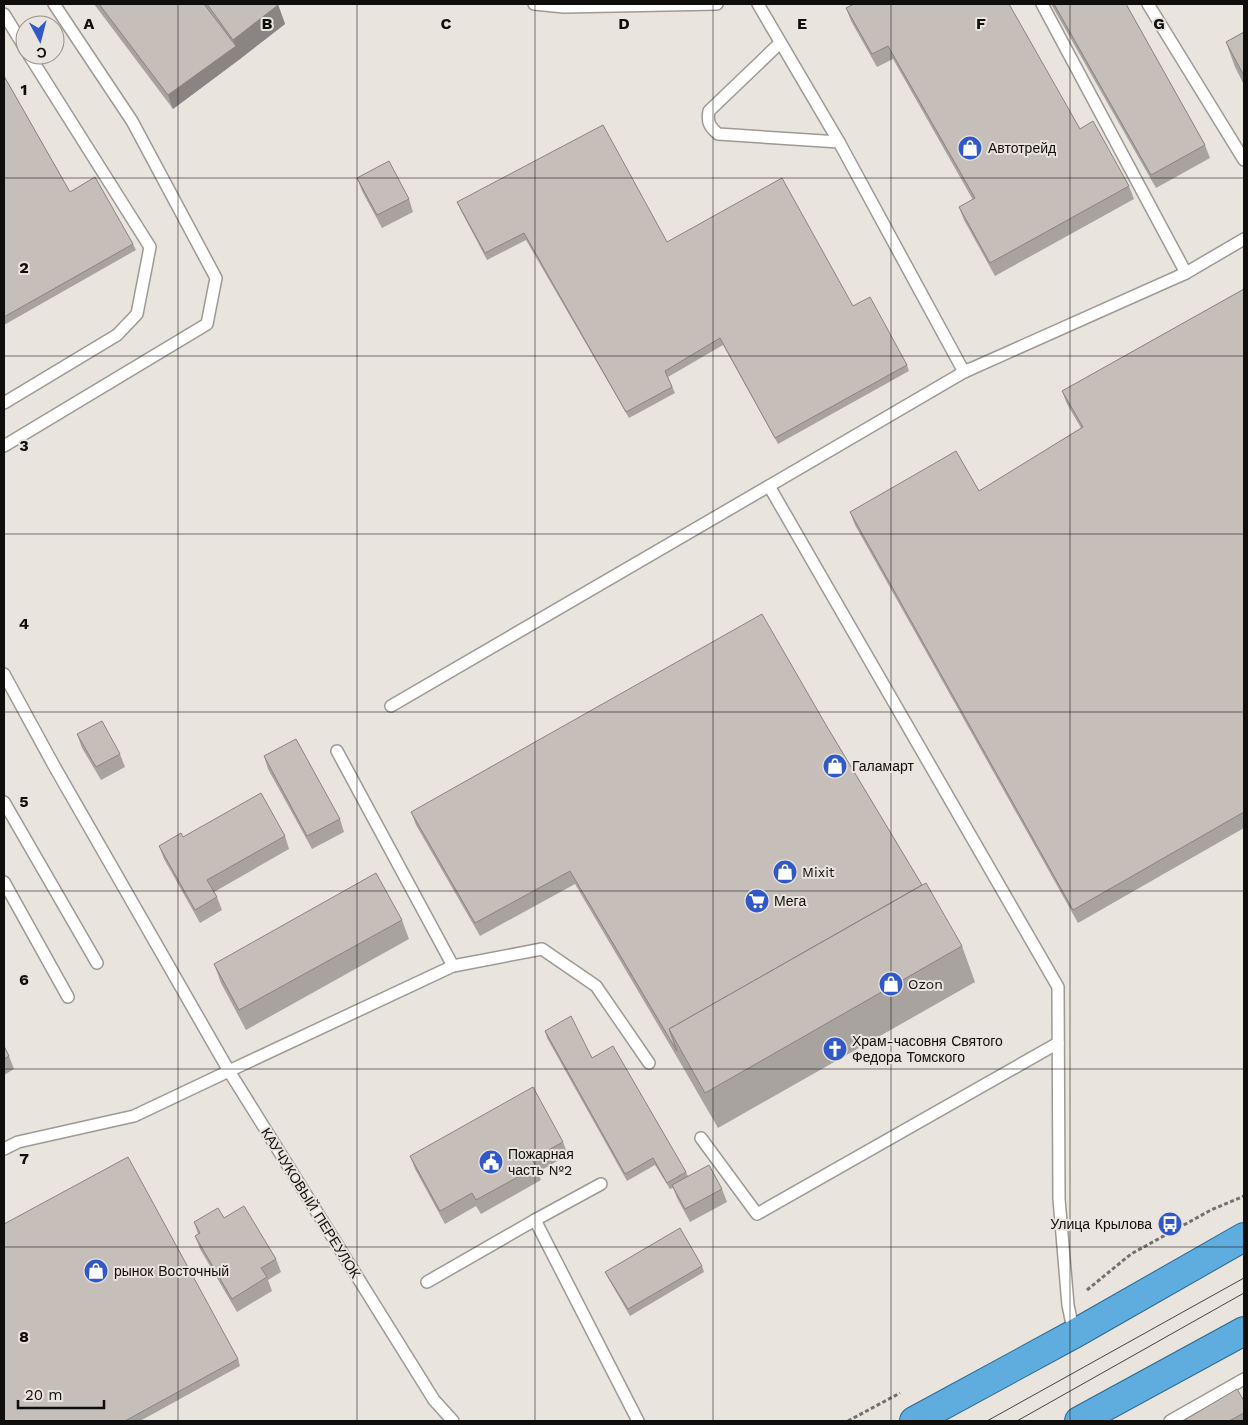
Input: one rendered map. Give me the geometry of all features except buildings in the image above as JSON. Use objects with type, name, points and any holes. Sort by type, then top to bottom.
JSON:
[{"type":"highway","points":[[914,1421],[1074,1334],[1244,1237]]},
{"type":"highway","points":[[1089,1420],[1243,1337]]},
{"type":"lane","points":[[4,446],[207,324],[216,278],[132,121],[54,4]]},
{"type":"lane","points":[[534,4],[564,7],[717,4]]},
{"type":"lane","points":[[758,4],[839,142],[964,372]]},
{"type":"lane","points":[[1042,4],[1186,273]]},
{"type":"lane","points":[[1148,4],[1244,160]]},
{"type":"lane","points":[[4,14],[15,32]]},
{"type":"lane","points":[[780,43],[709,111],[707,120],[710,128],[718,134],[839,142]]},
{"type":"lane","points":[[4,403],[117,335],[137,314],[150,247],[35,65]]},
{"type":"lane","points":[[390,706],[964,372],[1186,273],[1244,239]]},
{"type":"lane","points":[[769,486],[1058,987],[1059,1199],[1068,1305],[1074,1334]]},
{"type":"lane","name":"КАУЧУКОВЫЙ ПЕРЕУЛОК","points":[[4,674],[53,764],[229,1071],[434,1400],[453,1421]]},
{"type":"lane","points":[[337,751],[453,966]]},
{"type":"lane","points":[[4,802],[97,963]]},
{"type":"lane","points":[[4,882],[68,997]]},
{"type":"lane","points":[[4,1149],[18,1142],[134,1116],[453,966],[542,949],[596,986],[649,1063]]},
{"type":"lane","points":[[701,1138],[756,1214],[1058,1043]]},
{"type":"lane","points":[[427,1282],[601,1184]]},
{"type":"lane","points":[[535,1220],[638,1421]]},
{"type":"lane","points":[[1170,1421],[1244,1379]]},
{"type":"tram line","points":[[987,1421],[1244,1278]]},
{"type":"tram line","points":[[1017,1421],[1244,1293]]},
{"type":"place","name":"Автотрейд","points":[[970,148]]},
{"type":"place","name":"Галамарт","points":[[835,766]]},
{"type":"place","name":"Mixit","points":[[785,872]]},
{"type":"place","name":"Мега","points":[[757,901]]},
{"type":"place","name":"Ozon","points":[[891,984]]},
{"type":"place","name":"Храм-часовня Святого Федора Томского","points":[[835,1049]]},
{"type":"place","name":"Пожарная часть №2","points":[[491,1162]]},
{"type":"place","name":"Улица Крылова","points":[[1170,1224]]},
{"type":"place","name":"рынок Восточный","points":[[96,1271]]}]
